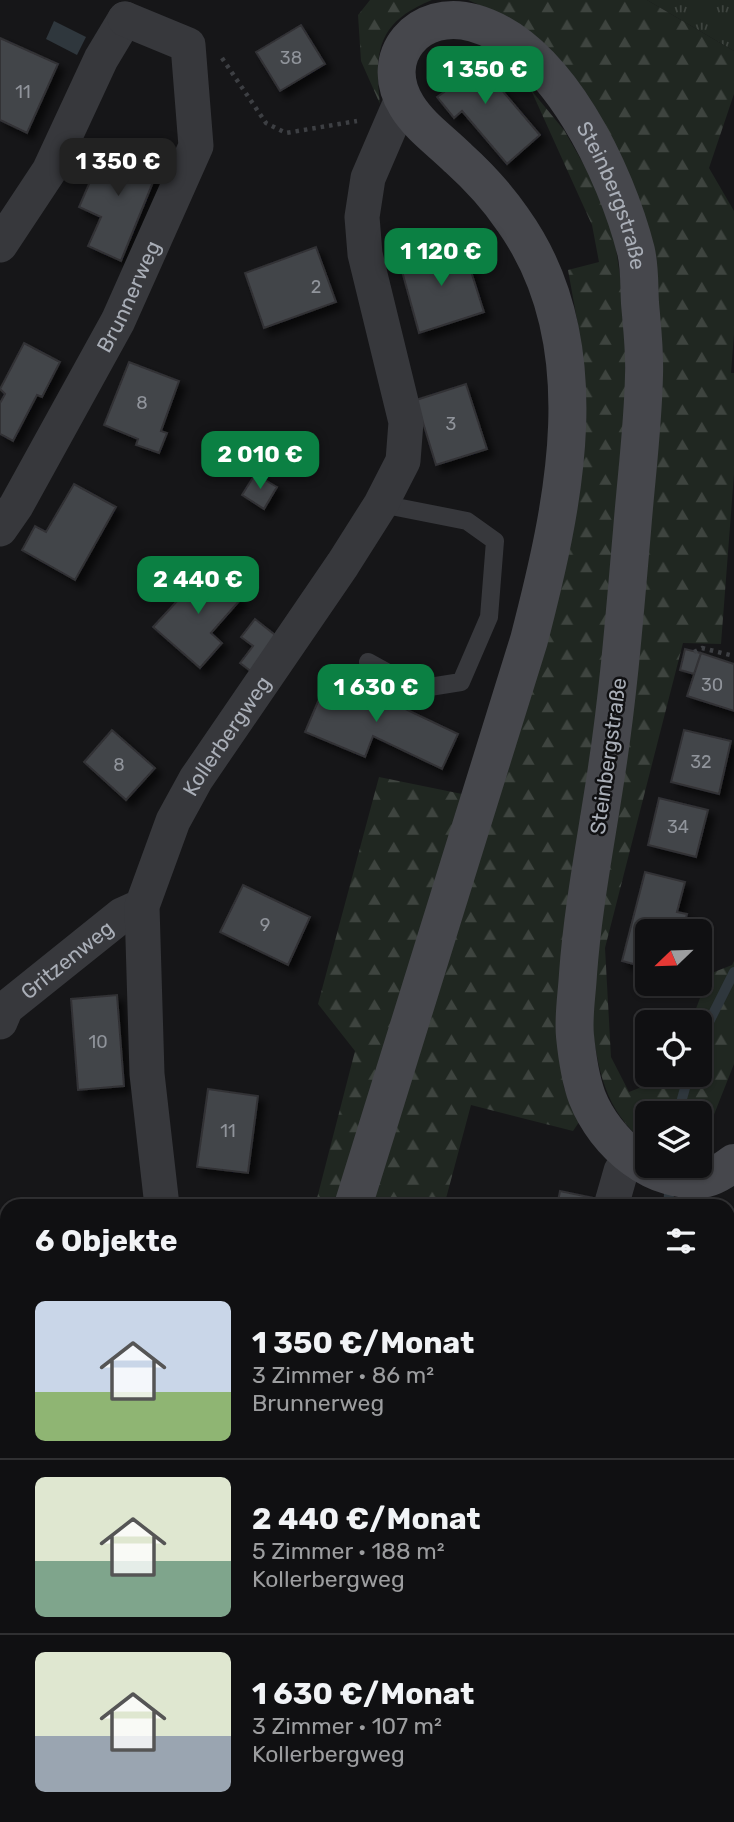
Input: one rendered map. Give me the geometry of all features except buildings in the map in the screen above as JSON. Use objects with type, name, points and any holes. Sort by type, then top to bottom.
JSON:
[{"type":"main road","name":"Steinbergstraße","points":[[355,1199],[529,640],[553,547],[565,449],[568,377],[558,311],[541,264],[512,218],[463,162],[414,116],[397,109],[395,62],[416,32],[444,20],[469,21],[508,38],[566,97],[608,167],[637,256],[644,373],[621,665],[580,947],[574,1031],[590,1104],[607,1132],[635,1157]]},
{"type":"street","points":[[0,245],[49,171],[121,9],[188,45]]},
{"type":"street","name":"Brunnerweg","points":[[0,529],[16,506],[118,321],[196,146],[188,45]]},
{"type":"street","name":"Kollerbergweg","points":[[161,1199],[147,1074],[142,906],[173,821],[196,779],[382,504],[403,461],[406,422],[365,254],[362,217],[368,178],[397,109]]},
{"type":"street","name":"Gritzenweg","points":[[0,1022],[6,1008],[122,915],[142,906]]},
{"type":"street","points":[[613,1199],[621,1171],[635,1165]]},
{"type":"lane","points":[[368,662],[417,690],[461,682],[489,617],[495,541],[467,521],[382,504]]},
{"type":"path","points":[[188,45],[212,43],[266,123],[286,133],[375,117],[397,109]]},
{"type":"path","points":[[695,652],[702,648],[734,656]]},
{"type":"green space","points":[[370,0],[432,0],[400,18],[390,28],[384,40],[378,68],[380,104],[361,61],[358,15]]},
{"type":"green space","points":[[468,0],[647,0],[734,51],[734,94],[709,168],[734,211],[734,334],[731,373],[734,373],[734,474],[721,644],[683,643],[605,948],[611,1057],[629,1092],[642,1087],[712,1087],[712,1010],[696,1010],[701,996],[712,996],[712,973],[732,965],[734,961],[734,1064],[712,1120],[712,1101],[635,1101],[635,1133],[610,1099],[599,1064],[590,1006],[645,228],[507,17]]},
{"type":"green space","points":[[647,0],[734,0],[734,51]]},
{"type":"green space","points":[[531,90],[564,130],[596,186],[615,242],[625,310],[626,442],[618,553],[557,1033],[564,1088],[579,1122],[573,1131],[471,1105],[446,1199],[375,1199],[581,409],[579,331],[568,270],[599,262],[592,225]]},
{"type":"green space","points":[[379,777],[467,795],[340,1199],[317,1199],[355,1051],[318,1004]]},
{"type":"shaded area","points":[[54,21],[86,37],[77,55],[46,39]]},
{"type":"waterway","points":[[712,1016],[734,972]]},
{"type":"waterway","points":[[681,1101],[685,1087]]},
{"type":"waterway","points":[[669,1199],[670,1182]]}]
